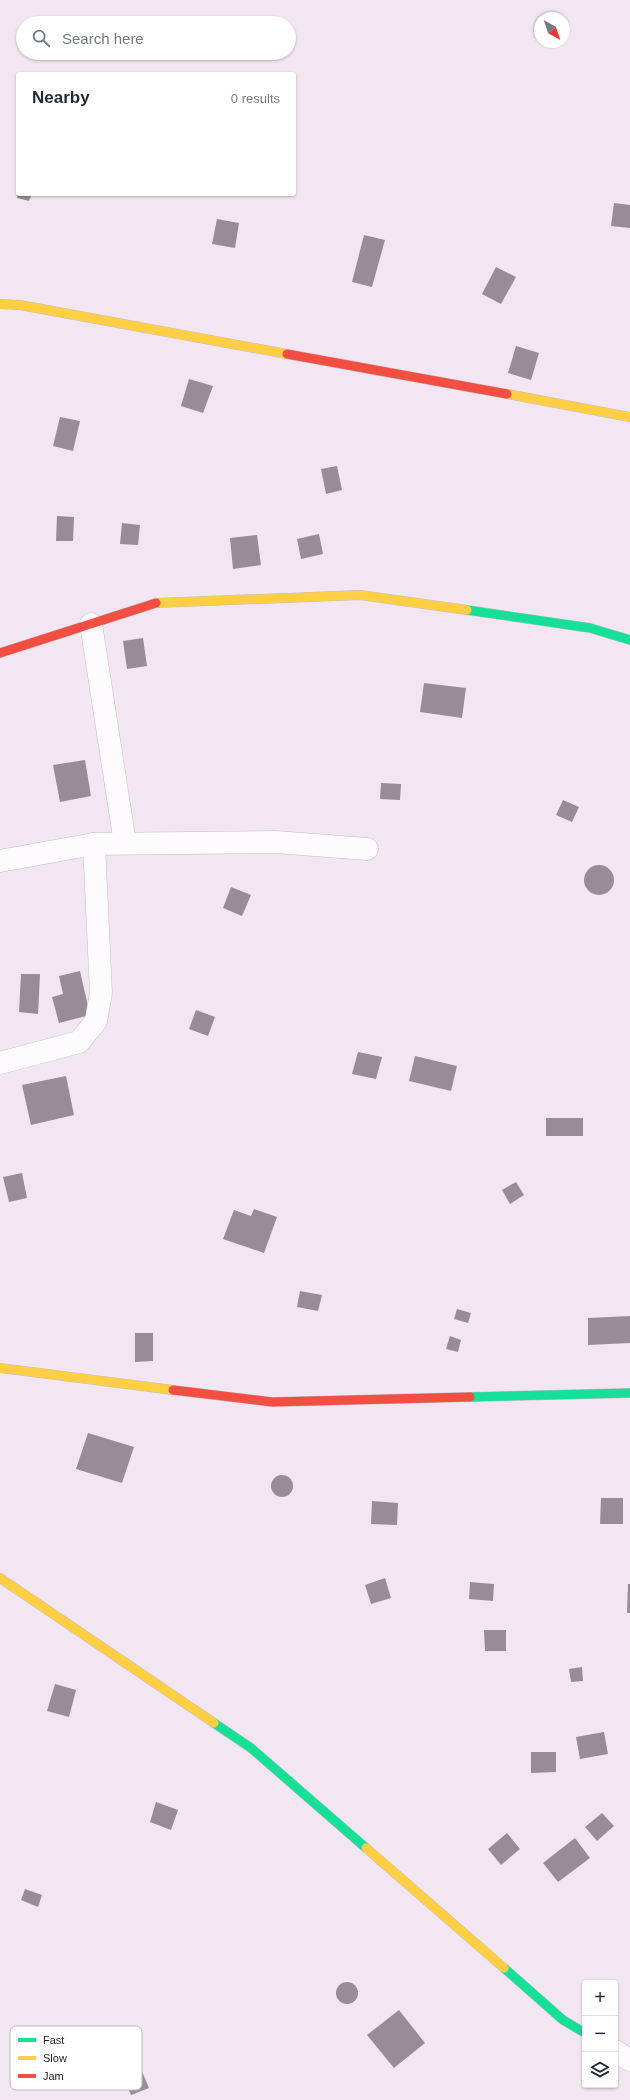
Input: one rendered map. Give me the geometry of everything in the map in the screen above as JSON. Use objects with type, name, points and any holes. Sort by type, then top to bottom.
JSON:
[{"type":"street","points":[[0,304],[20,305],[630,417]]},
{"type":"street","points":[[0,654],[158,602],[360,595],[590,628],[630,640]]},
{"type":"street","points":[[91,624],[125,843]]},
{"type":"street","points":[[0,861],[94,844],[276,842],[368,849]]},
{"type":"street","points":[[0,1063],[79,1042],[96,1021],[101,993],[94,844]]},
{"type":"street","points":[[0,1368],[272,1402],[630,1393]]},
{"type":"street","points":[[0,1578],[251,1748],[563,2020],[582,2031]]},
{"type":"street","points":[[617,2052],[630,2060]]},
{"type":"building","points":[[18,196],[31,196],[29,201],[17,198]]},
{"type":"building","points":[[614,203],[630,205],[630,228],[611,226]]},
{"type":"building","points":[[217,219],[239,223],[235,248],[212,244]]},
{"type":"building","points":[[364,235],[385,240],[372,287],[352,282]]},
{"type":"building","points":[[496,267],[516,277],[501,304],[482,294]]},
{"type":"building","points":[[516,346],[539,353],[531,380],[508,373]]},
{"type":"building","points":[[189,379],[213,386],[203,413],[181,406]]},
{"type":"building","points":[[60,417],[80,421],[73,451],[53,446]]},
{"type":"building","points":[[337,466],[342,490],[326,494],[321,469]]},
{"type":"building","points":[[57,516],[74,517],[73,541],[56,541]]},
{"type":"building","points":[[122,523],[140,525],[138,545],[120,544]]},
{"type":"building","points":[[319,534],[323,554],[301,559],[297,539]]},
{"type":"building","points":[[257,535],[261,565],[233,569],[230,538]]},
{"type":"building","points":[[143,638],[147,666],[127,669],[123,641]]},
{"type":"building","points":[[424,683],[466,688],[462,718],[420,712]]},
{"type":"building","points":[[85,760],[91,796],[60,802],[53,765]]},
{"type":"building","points":[[381,783],[401,784],[400,800],[380,799]]},
{"type":"building","points":[[563,800],[579,807],[572,822],[556,815]]},
{"type":"building","points":[[599,865],[610,869],[614,880],[610,891],[599,895],[588,891],[584,880],[588,869]]},
{"type":"building","points":[[231,887],[251,895],[242,916],[223,908]]},
{"type":"building","points":[[80,971],[90,1015],[59,1023],[52,997],[63,994],[59,976]]},
{"type":"building","points":[[21,974],[40,974],[38,1014],[19,1012]]},
{"type":"building","points":[[196,1010],[215,1017],[208,1036],[189,1029]]},
{"type":"building","points":[[358,1052],[382,1057],[376,1079],[352,1074]]},
{"type":"building","points":[[415,1056],[457,1066],[451,1091],[409,1081]]},
{"type":"building","points":[[66,1076],[74,1115],[31,1125],[22,1085]]},
{"type":"building","points":[[546,1118],[583,1118],[583,1136],[546,1136]]},
{"type":"building","points":[[22,1173],[27,1198],[9,1202],[3,1177]]},
{"type":"building","points":[[516,1182],[524,1195],[510,1204],[502,1190]]},
{"type":"building","points":[[254,1209],[277,1217],[264,1253],[223,1239],[234,1210],[251,1216]]},
{"type":"building","points":[[300,1291],[322,1295],[318,1311],[297,1307]]},
{"type":"building","points":[[457,1309],[471,1313],[468,1323],[454,1319]]},
{"type":"building","points":[[630,1316],[630,1343],[588,1345],[588,1318]]},
{"type":"building","points":[[135,1333],[153,1333],[153,1361],[135,1362]]},
{"type":"building","points":[[450,1336],[461,1340],[458,1352],[446,1349]]},
{"type":"building","points":[[88,1433],[134,1447],[122,1483],[76,1469]]},
{"type":"building","points":[[282,1475],[290,1478],[293,1486],[290,1494],[282,1497],[274,1494],[271,1486],[274,1478]]},
{"type":"building","points":[[601,1498],[623,1498],[623,1524],[600,1524]]},
{"type":"building","points":[[372,1501],[398,1503],[397,1525],[371,1524]]},
{"type":"building","points":[[385,1578],[391,1598],[371,1604],[365,1585]]},
{"type":"building","points":[[470,1582],[494,1584],[493,1601],[469,1599]]},
{"type":"building","points":[[628,1584],[630,1584],[630,1613],[627,1613]]},
{"type":"building","points":[[484,1630],[506,1630],[506,1651],[485,1651]]},
{"type":"building","points":[[582,1667],[583,1681],[571,1682],[569,1669]]},
{"type":"building","points":[[55,1684],[76,1690],[69,1717],[47,1711]]},
{"type":"building","points":[[604,1732],[608,1754],[580,1759],[576,1737]]},
{"type":"building","points":[[531,1752],[556,1752],[556,1772],[531,1773]]},
{"type":"building","points":[[156,1802],[178,1810],[171,1830],[150,1822]]},
{"type":"building","points":[[602,1813],[614,1826],[597,1841],[585,1827]]},
{"type":"building","points":[[507,1833],[520,1849],[501,1865],[488,1849]]},
{"type":"building","points":[[575,1838],[590,1858],[558,1882],[543,1863]]},
{"type":"building","points":[[25,1889],[42,1895],[38,1907],[21,1900]]},
{"type":"building","points":[[347,1982],[355,1985],[358,1993],[355,2001],[347,2004],[339,2001],[336,1993],[339,1985]]},
{"type":"building","points":[[399,2010],[425,2043],[394,2068],[367,2035]]},
{"type":"building","points":[[142,2071],[149,2088],[131,2095],[129,2090],[142,2090]]},
{"type":"traffic: fast","points":[[467,610],[590,628],[630,640]]},
{"type":"traffic: fast","points":[[470,1397],[630,1393]]},
{"type":"traffic: fast","points":[[214,1723],[251,1748],[366,1848]]},
{"type":"traffic: fast","points":[[504,1968],[563,2020],[582,2031]]},
{"type":"traffic: slow","points":[[0,304],[20,305],[287,354]]},
{"type":"traffic: slow","points":[[507,394],[630,417]]},
{"type":"traffic: slow","points":[[156,603],[360,595],[467,610]]},
{"type":"traffic: slow","points":[[0,1368],[173,1390]]},
{"type":"traffic: slow","points":[[0,1578],[214,1723]]},
{"type":"traffic: slow","points":[[366,1848],[504,1968]]},
{"type":"traffic: jam","points":[[287,354],[507,394]]},
{"type":"traffic: jam","points":[[0,653],[156,603]]},
{"type":"traffic: jam","points":[[173,1390],[272,1402],[470,1397]]}]
